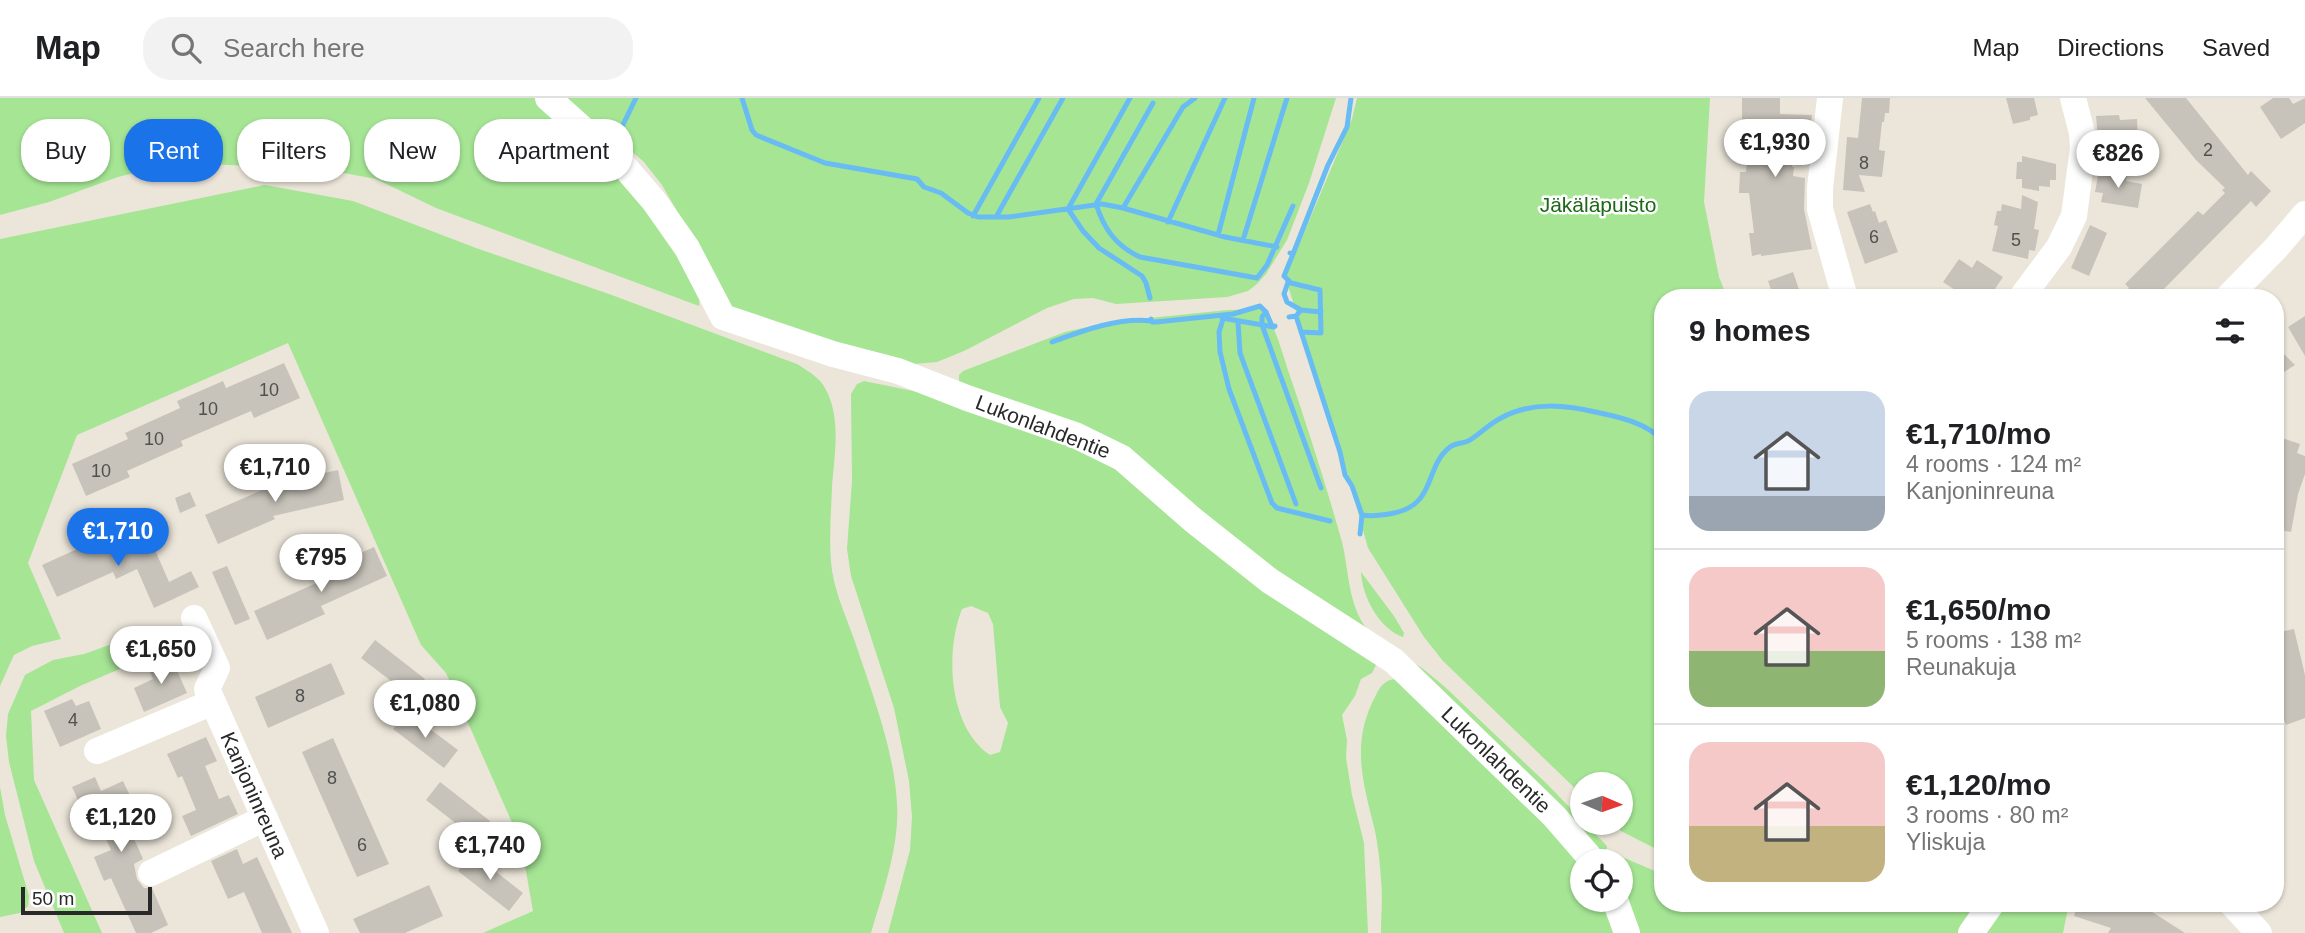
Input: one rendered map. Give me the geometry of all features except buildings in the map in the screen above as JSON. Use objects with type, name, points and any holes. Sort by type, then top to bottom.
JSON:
[{"type":"street","name":"Lukonlahdentie","points":[[548,98],[623,165],[654,201],[687,248],[723,317],[851,360],[898,372],[1075,435],[1122,457],[1193,520],[1260,573],[1292,597],[1373,646],[1394,662],[1554,816],[1583,849]]},
{"type":"street","points":[[1830,98],[1820,209],[1842,289]]},
{"type":"street","points":[[2028,289],[2059,247],[2074,216],[2083,160],[2083,142],[2073,98]]},
{"type":"street","points":[[2236,289],[2305,214]]},
{"type":"street","name":"Kanjoninreuna","points":[[194,618],[217,668],[207,689],[316,933]]},
{"type":"street","points":[[97,751],[213,702]]},
{"type":"street","points":[[152,873],[265,818]]},
{"type":"street","points":[[1619,912],[1627,933]]},
{"type":"street","points":[[1971,933],[1986,912]]},
{"type":"street","points":[[2239,912],[2259,933]]},
{"type":"green space","points":[[0,98],[539,98],[560,119],[474,119],[474,182],[622,182],[659,220],[700,295],[699,306],[436,208],[382,182],[460,182],[460,119],[364,119],[364,177],[350,174],[350,119],[237,119],[237,165],[223,165],[223,119],[124,119],[124,175],[110,180],[110,119],[21,119],[21,182],[104,182],[49,202],[0,215]]},
{"type":"green space","points":[[560,98],[1336,98],[1309,183],[1287,240],[1266,274],[1248,291],[1227,297],[1116,304],[1093,298],[1074,299],[1047,308],[937,362],[914,364],[738,317],[662,185],[633,153],[633,119],[583,119]]},
{"type":"green space","name":"Jäkäläpuisto","points":[[1357,98],[1710,98],[1704,202],[1724,289],[1654,289],[1654,848],[1629,835],[1633,835],[1633,772],[1570,772],[1570,783],[1443,661],[1424,637],[1368,548],[1343,458],[1287,283],[1287,273],[1352,119]]},
{"type":"green space","points":[[265,185],[353,201],[797,364],[823,384],[834,412],[835,424],[830,534],[832,572],[881,720],[897,803],[893,852],[871,933],[483,933],[533,911],[521,843],[446,673],[421,645],[288,343],[77,435],[28,563],[61,639],[32,646],[14,655],[0,686],[0,239]]},
{"type":"green space","points":[[1263,309],[1278,340],[1310,436],[1342,542],[1353,599],[1367,629],[1287,587],[1125,451],[959,382],[959,375],[963,371],[1065,332],[1110,322]]},
{"type":"green space","points":[[864,381],[928,394],[1102,453],[1377,663],[1372,673],[1361,679],[1355,696],[1342,715],[1352,795],[1364,843],[1368,933],[888,933],[910,850],[912,817],[909,781],[894,708],[851,576],[847,549],[852,481],[851,394],[857,384]],"holes":[[[971,606],[988,613],[993,624],[1000,707],[1008,723],[1000,752],[990,755],[976,742],[958,708],[952,666],[953,646],[962,609]]]},
{"type":"green space","points":[[1361,572],[1394,616],[1404,633],[1403,637],[1386,627],[1373,610]]},
{"type":"green space","points":[[157,628],[163,630],[171,647],[80,686],[31,711],[34,780],[102,933],[64,933],[34,861],[9,762],[6,736],[8,714],[25,675],[53,660],[84,654]]},
{"type":"green space","points":[[1402,656],[1445,687],[1547,784],[1570,808],[1570,826]]},
{"type":"green space","points":[[1395,679],[1570,849],[1570,912],[1614,912],[1622,933],[1381,933],[1382,892],[1379,861],[1363,779],[1361,746],[1368,713],[1376,695],[1385,682]]},
{"type":"green space","points":[[0,787],[5,815],[29,896],[28,906],[20,913],[0,917]]},
{"type":"green space","points":[[1579,835],[1596,835],[1607,846],[1607,849],[1593,849]]},
{"type":"green space","points":[[1633,862],[1654,871],[1654,912],[1981,912],[1966,933],[1632,933],[1625,912],[1633,912]]},
{"type":"green space","points":[[2000,912],[2067,912],[2063,933],[1985,933]]},
{"type":"waterway","points":[[626,119],[636,98]]},
{"type":"waterway","points":[[742,98],[756,135],[825,163],[917,179],[924,187],[941,193],[978,217],[1009,217],[1102,204],[1225,237],[1277,247]]},
{"type":"waterway","points":[[973,216],[1039,98]]},
{"type":"waterway","points":[[996,217],[1063,98]]},
{"type":"waterway","points":[[1130,98],[1068,209],[1099,248],[1142,276],[1150,298]]},
{"type":"waterway","points":[[1123,208],[1183,107],[1195,98]]},
{"type":"waterway","points":[[1168,222],[1225,98]]},
{"type":"waterway","points":[[1218,235],[1254,98]]},
{"type":"waterway","points":[[1243,240],[1287,98]]},
{"type":"waterway","points":[[1293,254],[1328,165],[1347,127],[1351,98]]},
{"type":"waterway","points":[[1153,103],[1096,204],[1107,229],[1124,248],[1140,257],[1257,278],[1267,265],[1293,206]]},
{"type":"waterway","points":[[1290,253],[1293,254],[1284,276],[1291,283],[1320,290],[1321,333],[1301,332]]},
{"type":"waterway","points":[[1288,282],[1284,294],[1287,302],[1301,310]]},
{"type":"waterway","points":[[1151,319],[1156,322],[1233,314],[1260,306],[1272,326],[1275,326]]},
{"type":"waterway","points":[[1289,317],[1296,316],[1301,310],[1321,312]]},
{"type":"waterway","points":[[1266,312],[1262,317],[1262,325],[1321,488]]},
{"type":"waterway","points":[[1296,316],[1345,475],[1352,486],[1362,515],[1382,515],[1408,508],[1424,493],[1436,464],[1450,447],[1468,441],[1497,420],[1525,409],[1549,406],[1587,410],[1625,419],[1654,433]]},
{"type":"waterway","points":[[1222,318],[1274,327]]},
{"type":"waterway","points":[[1223,319],[1219,332],[1220,352],[1229,389],[1272,503],[1277,508],[1330,521]]},
{"type":"waterway","points":[[1052,342],[1114,323],[1151,321]]},
{"type":"waterway","points":[[1238,322],[1240,353],[1296,504]]},
{"type":"waterway","points":[[1360,534],[1362,515]]}]
